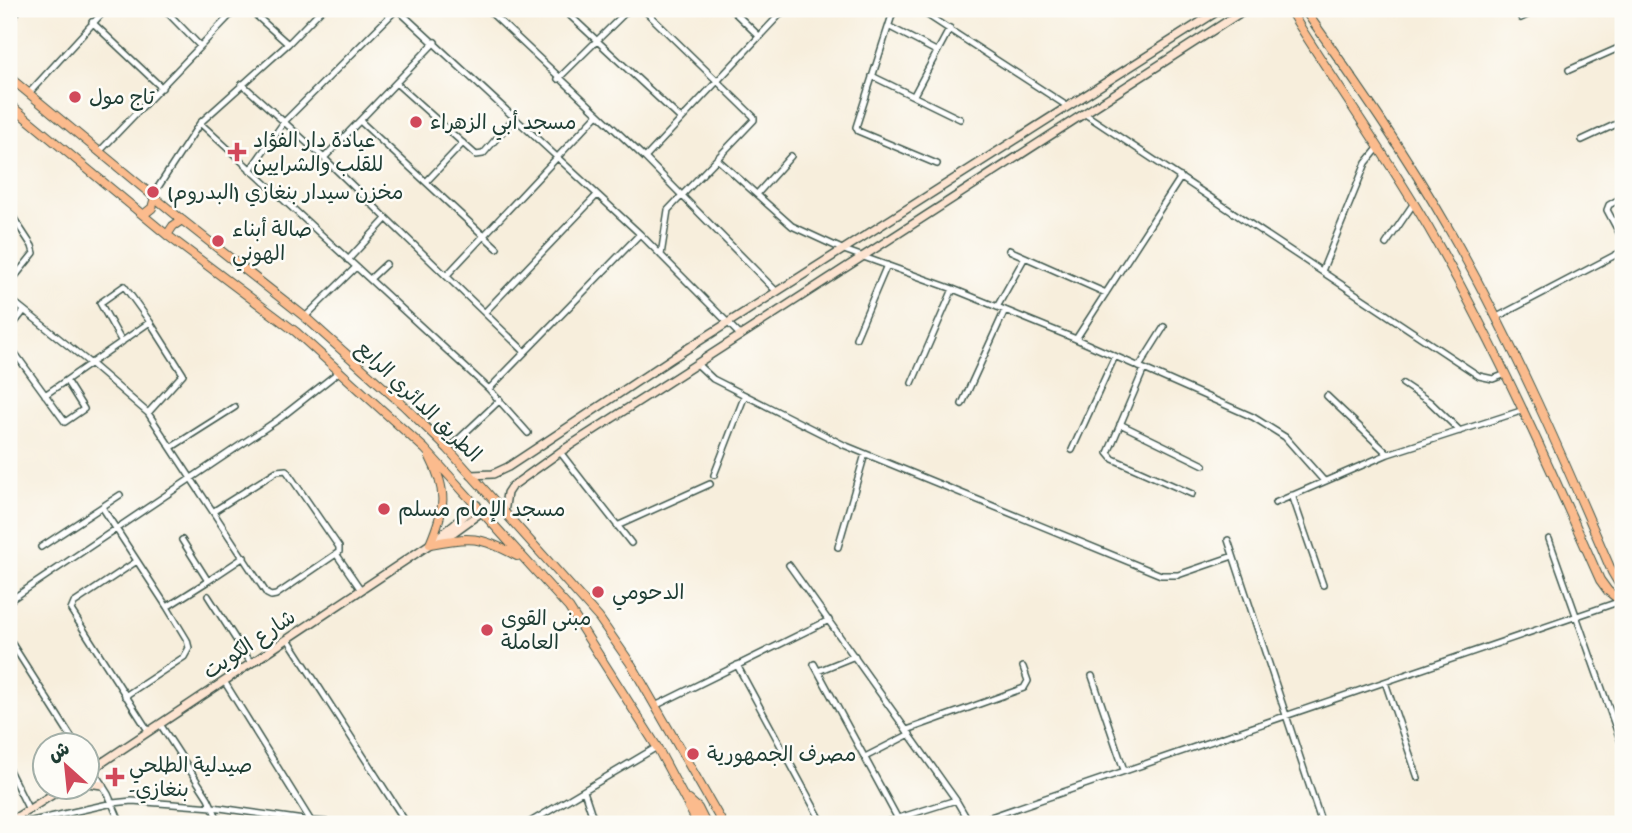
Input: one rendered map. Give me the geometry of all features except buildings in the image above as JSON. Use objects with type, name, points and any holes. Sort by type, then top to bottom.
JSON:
[{"type":"main road","points":[[471,475],[493,474],[508,467],[1221,9]]},
{"type":"main road","points":[[504,513],[507,493],[511,487],[560,452],[1246,9]]},
{"type":"main road","points":[[1282,9],[1294,17]]},
{"type":"main road","points":[[1289,9],[1414,203],[1524,410],[1600,580],[1608,591],[1622,601]]},
{"type":"main road","points":[[1304,9],[1434,203],[1497,317],[1540,402],[1612,572],[1623,591]]},
{"type":"main road","name":"الطريق الدائري الرابع","points":[[9,77],[182,220],[305,317],[448,449],[599,618],[633,667],[721,823]]},
{"type":"main road","name":"الطريق الدائري الرابع","points":[[9,104],[167,235],[296,332],[425,449],[569,608],[657,747],[698,824]]},
{"type":"main road","points":[[143,215],[152,208],[154,196]]},
{"type":"main road","points":[[167,235],[173,226],[182,220]]},
{"type":"main road","points":[[425,449],[439,477],[443,494],[442,510],[430,544]]},
{"type":"main road","name":"شارع الكويت","points":[[102,760],[149,732],[480,508]]},
{"type":"main road","points":[[430,544],[477,538],[491,542],[523,559]]},
{"type":"main road","points":[[684,796],[698,808],[706,824]]},
{"type":"main road","points":[[9,822],[41,802]]},
{"type":"street","points":[[9,22],[19,9]]},
{"type":"street","points":[[29,93],[106,9]]},
{"type":"street","points":[[164,9],[200,46]]},
{"type":"street","points":[[99,152],[236,9]]},
{"type":"street","points":[[249,9],[288,44]]},
{"type":"street","points":[[154,196],[201,123],[288,44],[322,9]]},
{"type":"street","points":[[250,170],[284,122],[397,9],[640,234],[741,336]]},
{"type":"street","points":[[486,9],[597,116],[645,158],[777,292]]},
{"type":"street","points":[[563,9],[681,119]]},
{"type":"street","points":[[558,79],[629,9]]},
{"type":"street","points":[[643,9],[754,117],[666,214],[661,255]]},
{"type":"street","points":[[731,9],[760,37]]},
{"type":"street","points":[[645,158],[785,9]]},
{"type":"street","points":[[894,9],[856,127],[859,131],[937,164]]},
{"type":"street","points":[[918,9],[1067,106]]},
{"type":"street","points":[[1521,18],[1540,9]]},
{"type":"street","points":[[92,22],[162,88]]},
{"type":"street","points":[[890,27],[936,51]]},
{"type":"street","points":[[914,95],[950,28]]},
{"type":"street","points":[[324,158],[435,42]]},
{"type":"street","points":[[1569,70],[1623,46]]},
{"type":"street","points":[[872,76],[960,118]]},
{"type":"street","points":[[396,83],[476,155],[480,155],[515,117]]},
{"type":"street","points":[[242,84],[324,158],[525,352]]},
{"type":"street","points":[[1085,114],[1479,376],[1493,379],[1506,374]]},
{"type":"street","points":[[447,275],[597,116]]},
{"type":"street","points":[[360,121],[497,248]]},
{"type":"street","points":[[1582,140],[1623,121]]},
{"type":"street","points":[[201,123],[489,389],[528,433]]},
{"type":"street","points":[[426,183],[463,143]]},
{"type":"street","points":[[1322,271],[1366,163],[1379,147]]},
{"type":"street","points":[[757,194],[791,156]]},
{"type":"street","points":[[718,159],[792,226],[844,250],[953,289],[1076,339],[1253,417],[1274,429],[1294,447],[1324,481]]},
{"type":"street","points":[[1076,339],[1181,177]]},
{"type":"street","points":[[485,312],[597,195]]},
{"type":"street","points":[[1623,197],[1607,207],[1623,237]]},
{"type":"street","points":[[1386,244],[1414,203]]},
{"type":"street","points":[[9,211],[34,253],[9,284]]},
{"type":"street","points":[[348,260],[386,219]]},
{"type":"street","points":[[489,389],[640,234]]},
{"type":"street","points":[[1009,250],[1107,292]]},
{"type":"street","points":[[1497,317],[1623,251]]},
{"type":"street","points":[[998,307],[1025,257]]},
{"type":"street","points":[[370,279],[386,264]]},
{"type":"street","points":[[856,338],[887,265]]},
{"type":"street","points":[[305,317],[356,267]]},
{"type":"street","points":[[122,342],[100,305],[101,300],[124,286],[183,374],[148,414]]},
{"type":"street","points":[[912,383],[953,289]]},
{"type":"street","points":[[9,298],[148,414],[271,596],[337,555],[339,547],[286,470],[277,471],[214,511]]},
{"type":"street","points":[[962,404],[1005,310]]},
{"type":"street","points":[[9,330],[23,311]]},
{"type":"street","points":[[45,395],[150,322]]},
{"type":"street","points":[[1164,327],[1142,368],[1108,450],[1110,457],[1192,494]]},
{"type":"street","points":[[9,345],[63,421],[68,421],[84,409],[67,382]]},
{"type":"street","points":[[1072,450],[1115,356]]},
{"type":"street","points":[[697,365],[713,379],[835,441],[1161,575],[1178,575],[1233,556]]},
{"type":"street","points":[[9,601],[192,480],[279,419],[340,371]]},
{"type":"street","points":[[1403,384],[1430,402],[1460,431]]},
{"type":"street","points":[[714,475],[745,395]]},
{"type":"street","points":[[1327,396],[1388,454]]},
{"type":"street","points":[[448,449],[500,400]]},
{"type":"street","points":[[172,447],[235,407]]},
{"type":"street","points":[[1275,503],[1388,454],[1524,410]]},
{"type":"street","points":[[1120,424],[1204,465]]},
{"type":"street","points":[[560,452],[631,543]]},
{"type":"street","points":[[838,547],[866,454]]},
{"type":"street","points":[[617,526],[710,484]]},
{"type":"street","points":[[41,547],[120,495]]},
{"type":"street","points":[[1292,495],[1323,585]]},
{"type":"street","points":[[102,507],[187,640],[188,653],[125,696]]},
{"type":"street","points":[[1549,539],[1623,748]]},
{"type":"street","points":[[182,540],[208,580]]},
{"type":"street","points":[[1228,540],[1322,824]]},
{"type":"street","points":[[337,555],[361,590]]},
{"type":"street","points":[[167,607],[244,557]]},
{"type":"street","points":[[137,561],[74,603],[71,610],[149,732]]},
{"type":"street","points":[[789,565],[909,732],[970,824],[1622,601]]},
{"type":"street","points":[[208,596],[251,663]]},
{"type":"street","points":[[655,706],[829,620]]},
{"type":"street","points":[[9,639],[68,732]]},
{"type":"street","points":[[288,639],[407,824]]},
{"type":"street","points":[[818,671],[855,656]]},
{"type":"street","points":[[814,664],[898,819]]},
{"type":"street","points":[[737,665],[823,824]]},
{"type":"street","points":[[864,757],[909,732],[1024,688],[1028,681],[1023,667]]},
{"type":"street","points":[[1092,676],[1125,771]]},
{"type":"street","points":[[224,681],[311,822]]},
{"type":"street","points":[[1385,682],[1418,778]]},
{"type":"street","points":[[160,724],[213,807],[220,824]]},
{"type":"street","points":[[527,824],[657,747]]},
{"type":"street","points":[[9,770],[29,810]]},
{"type":"street","points":[[102,785],[121,824]]},
{"type":"street","points":[[584,791],[595,824]]},
{"type":"street","points":[[880,824],[956,800]]},
{"type":"street","points":[[20,815],[23,824],[132,801],[213,807],[311,822],[360,824]]},
{"type":"street","points":[[908,816],[911,824]]},
{"type":"place","name":"تاج مول","points":[[75,97]]},
{"type":"place","name":"مسجد أبي الزهراء","points":[[416,122]]},
{"type":"place","name":"عيادة دار الفؤاد للقلب والشرايين","points":[[237,152]]},
{"type":"place","name":"مخزن سيدار بنغازي (البدروم)","points":[[153,192]]},
{"type":"place","name":"صالة أبناء الهوني","points":[[218,241]]},
{"type":"place","name":"مسجد الإمام مسلم","points":[[384,509]]},
{"type":"place","name":"الدحومي","points":[[598,592]]},
{"type":"place","name":"مبنى القوى العاملة","points":[[487,630]]},
{"type":"place","name":"مصرف الجمهورية","points":[[693,754]]},
{"type":"place","name":"صيدلية الطلحي -بنغازي","points":[[115,777]]}]
